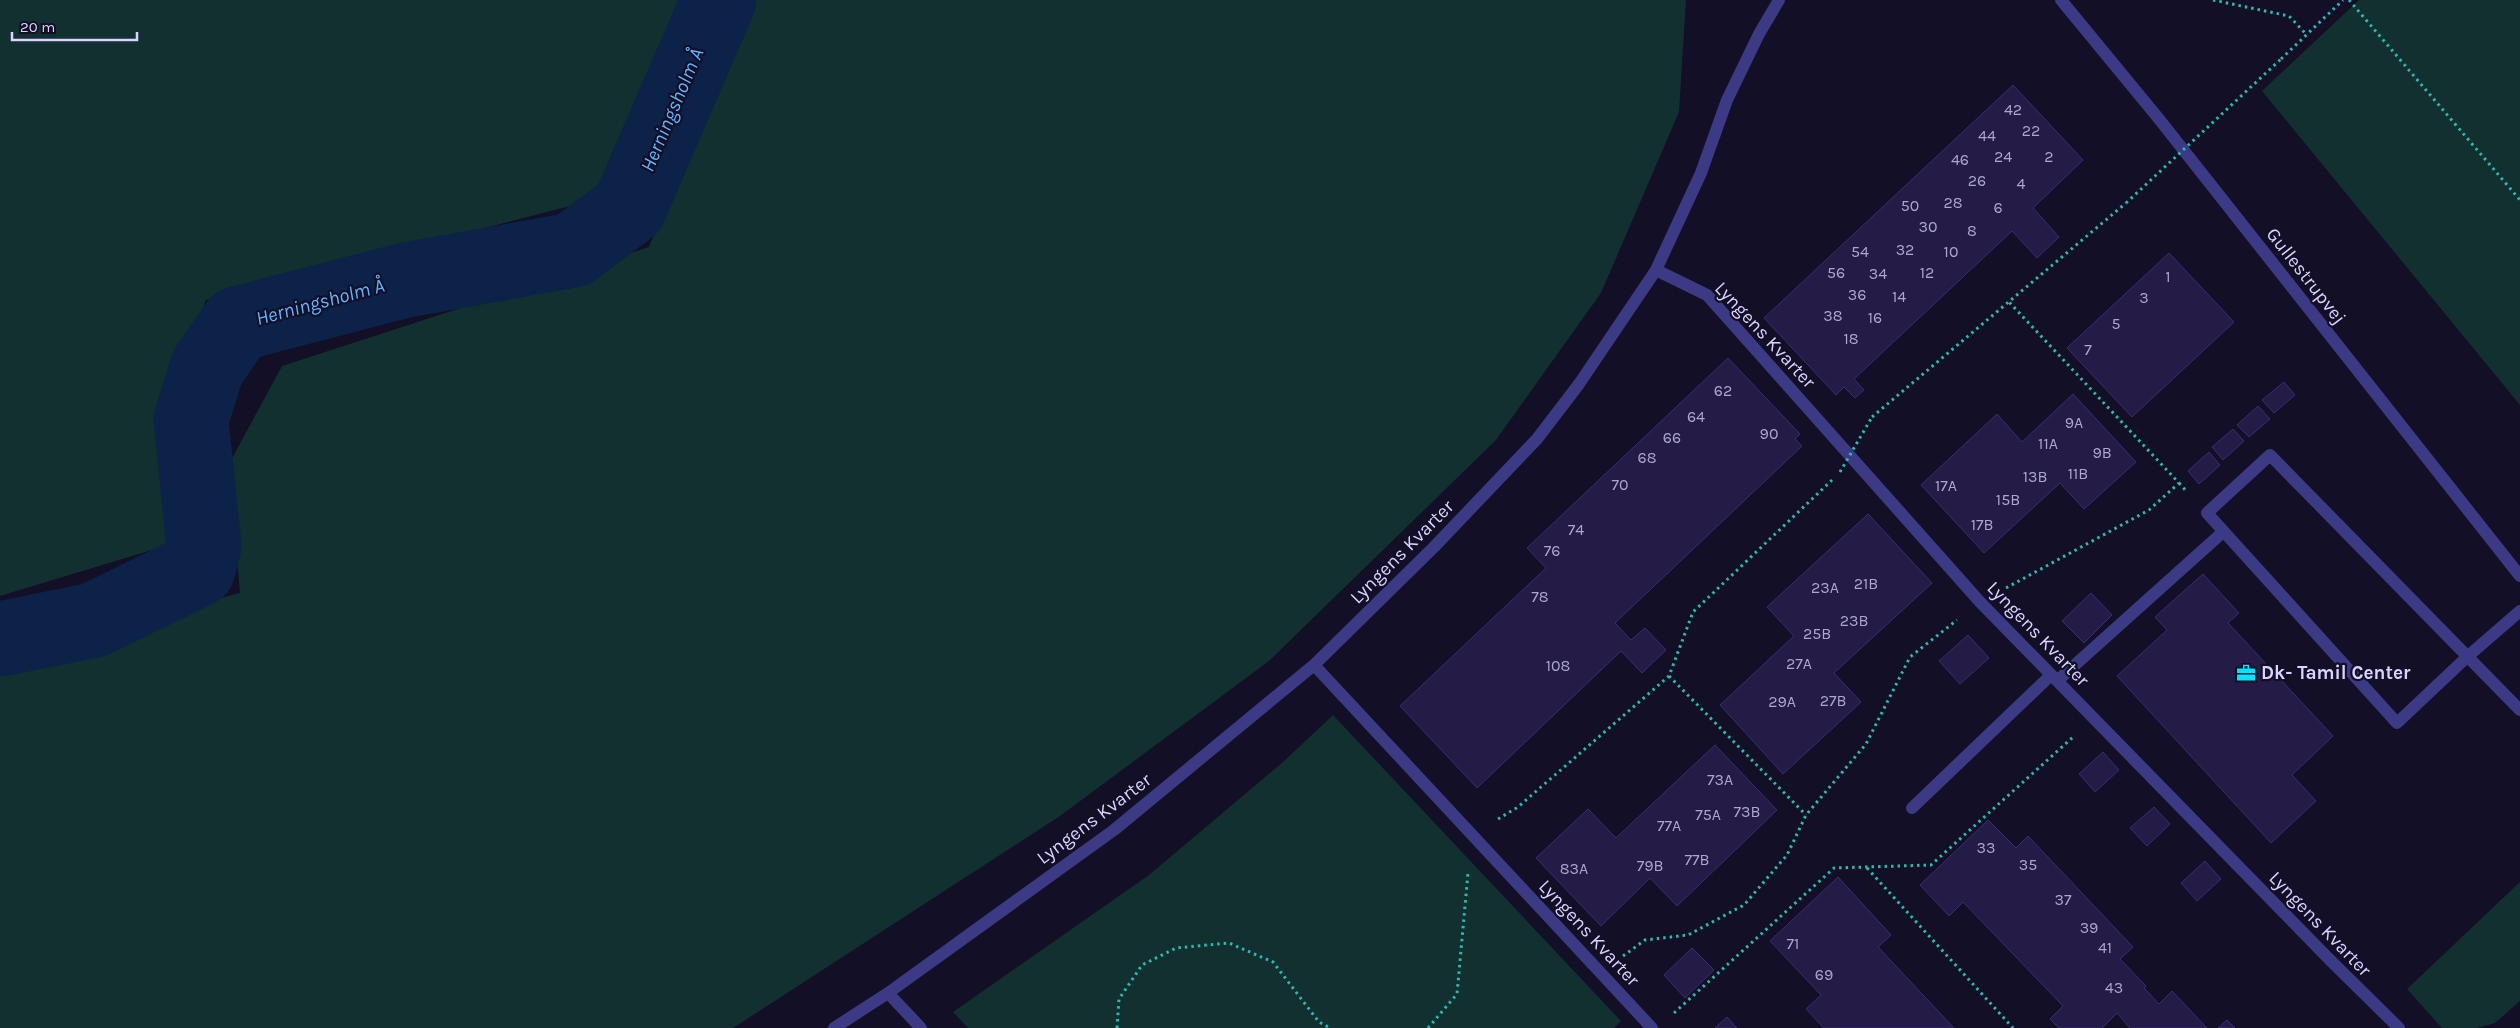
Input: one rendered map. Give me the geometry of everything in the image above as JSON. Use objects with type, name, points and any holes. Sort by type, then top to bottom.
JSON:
[{"type":"street","name":"Lyngens Kvarter","points":[[834,1028],[888,993],[1114,830],[1314,665],[1434,547],[1537,439],[1578,384],[1656,270],[1701,173],[1727,100],[1759,34],[1779,0]]},
{"type":"street","name":"Gullestrupvej","points":[[2061,0],[2159,119],[2520,576]]},
{"type":"street","name":"Lyngens Kvarter","points":[[1656,270],[1707,295],[1980,602],[2396,1027]]},
{"type":"street","points":[[2520,611],[2466,657],[2397,723],[2206,514],[2270,455],[2466,657],[2520,710]]},
{"type":"street","points":[[1912,808],[2054,678],[2223,532]]},
{"type":"street","name":"Lyngens Kvarter","points":[[1314,665],[1652,1028]]},
{"type":"street","points":[[888,993],[921,1028]]},
{"type":"path","points":[[2212,0],[2289,16],[2306,34]]},
{"type":"path","points":[[1428,1028],[1457,994],[1472,835],[1518,807],[1669,676],[1693,612],[1840,472],[1872,417],[2126,203],[2343,0]]},
{"type":"path","points":[[2349,0],[2520,200]]},
{"type":"path","points":[[1600,972],[1645,940],[1688,935],[1744,905],[1787,854],[1806,815],[1866,744],[1910,657],[1980,602],[2149,510],[2179,483],[2009,302]]},
{"type":"path","points":[[1669,676],[1806,815]]},
{"type":"path","points":[[1672,1015],[1834,868],[1931,865],[2094,718]]},
{"type":"path","points":[[1867,867],[2013,1028]]},
{"type":"path","points":[[1117,1028],[1120,999],[1142,965],[1176,948],[1229,943],[1273,962],[1319,1022],[1330,1028]]},
{"type":"green space","points":[[0,0],[680,0],[597,199],[206,300],[168,398],[175,543],[0,596]]},
{"type":"green space","points":[[749,0],[1686,0],[1679,112],[1601,293],[1496,440],[1269,661],[1060,816],[733,1028],[0,1028],[0,655],[240,593],[229,464],[282,366],[649,247]]},
{"type":"green space","points":[[2359,0],[2520,0],[2520,405],[2262,91]]},
{"type":"green space","points":[[1333,715],[1621,1021],[1614,1028],[968,1028],[953,1012],[1149,875],[1283,762]]},
{"type":"green space","points":[[2520,882],[2520,1001],[2495,1023],[2477,1028],[2442,1028],[2407,989]]},
{"type":"building","points":[[2013,85],[2083,160],[2033,208],[2059,237],[2037,258],[2012,231],[1854,379],[1864,390],[1855,398],[1844,387],[1836,395],[1764,318]]},
{"type":"building","points":[[2169,253],[2234,322],[2132,417],[2067,348]]},
{"type":"building","points":[[1728,358],[1800,434],[1795,439],[1802,446],[1615,623],[1631,640],[1645,628],[1666,650],[1642,673],[1621,651],[1477,788],[1400,706],[1546,568],[1527,548]]},
{"type":"building","points":[[2284,382],[2295,395],[2274,413],[2262,400]]},
{"type":"building","points":[[2073,394],[2136,462],[2084,509],[2060,483],[1984,553],[1921,485],[1997,414],[2022,442]]},
{"type":"building","points":[[2258,406],[2270,419],[2249,437],[2237,425]]},
{"type":"building","points":[[2233,429],[2244,441],[2223,460],[2212,447]]},
{"type":"building","points":[[2209,452],[2220,465],[2199,484],[2188,471]]},
{"type":"building","points":[[1868,514],[1932,583],[1834,673],[1861,702],[1783,774],[1720,705],[1794,636],[1767,607]]},
{"type":"building","points":[[2203,574],[2239,613],[2228,623],[2333,736],[2292,775],[2316,801],[2271,843],[2117,676],[2167,630],[2155,617]]},
{"type":"building","points":[[2091,593],[2112,615],[2084,643],[2062,621]]},
{"type":"building","points":[[1968,635],[1989,658],[1960,684],[1939,661]]},
{"type":"building","points":[[1715,745],[1777,810],[1677,906],[1650,878],[1601,926],[1536,858],[1588,809],[1616,838]]},
{"type":"building","points":[[2103,752],[2119,770],[2095,792],[2079,774]]},
{"type":"building","points":[[2154,807],[2170,824],[2147,846],[2130,828]]},
{"type":"building","points":[[1988,820],[2016,848],[2028,836],[2133,947],[2120,959],[2146,986],[2144,988],[2159,1004],[2172,991],[2207,1028],[2130,1028],[2117,1013],[2102,1028],[2059,1028],[2050,1019],[2063,1006],[1963,902],[1949,916],[1920,885]]},
{"type":"building","points":[[2205,861],[2221,879],[2197,901],[2181,883]]},
{"type":"building","points":[[1838,877],[1891,935],[1878,947],[1954,1028],[1824,1028],[1806,1009],[1821,995],[1770,941]]},
{"type":"building","points":[[1692,948],[1714,970],[1685,998],[1664,975]]},
{"type":"building","points":[[1727,1017],[1737,1028],[1715,1028]]},
{"type":"building","points":[[2227,1020],[2235,1028],[2218,1028]]},
{"type":"waterway","name":"Herningsholm Å","points":[[0,639],[94,620],[198,569],[204,546],[191,420],[207,368],[237,324],[406,280],[573,250],[629,208],[719,0]]},
{"type":"place","name":"Dk- Tamil Center","points":[[2246,673]]}]
